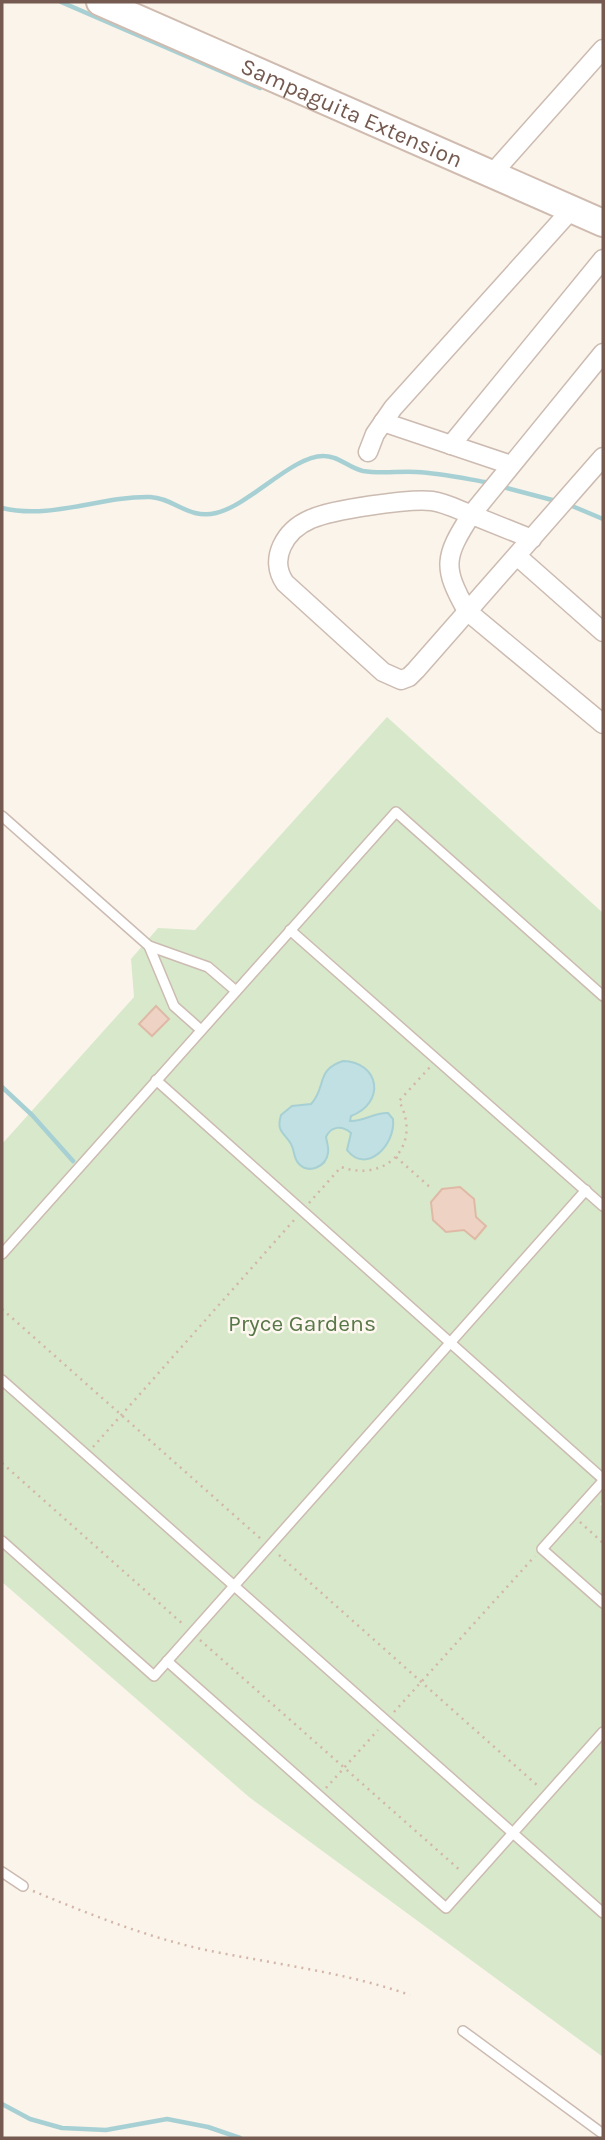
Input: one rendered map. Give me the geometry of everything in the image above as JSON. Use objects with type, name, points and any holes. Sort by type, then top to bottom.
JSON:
[{"type":"street","name":"Sampaguita Extension","points":[[100,2],[603,223]]},
{"type":"street","points":[[491,175],[603,49]]},
{"type":"street","points":[[368,452],[383,422],[571,210]]},
{"type":"street","points":[[451,445],[603,259]]},
{"type":"street","points":[[603,353],[471,515],[455,540],[449,557],[453,587],[467,611],[603,724]]},
{"type":"street","points":[[383,422],[511,465]]},
{"type":"street","points":[[532,539],[435,501],[421,500],[312,518],[299,525],[287,538],[276,563],[278,573],[285,583],[383,672],[401,680],[416,670],[532,539],[603,457]]},
{"type":"street","points":[[517,556],[603,632]]},
{"type":"lane","points":[[2,1254],[396,812],[603,996]]},
{"type":"lane","points":[[2,816],[149,946],[208,967],[236,991]]},
{"type":"lane","points":[[290,930],[603,1206]]},
{"type":"lane","points":[[149,946],[174,1006],[201,1030]]},
{"type":"lane","points":[[156,1080],[603,1480],[542,1549],[603,1603]]},
{"type":"lane","points":[[2,1541],[154,1676],[586,1190]]},
{"type":"lane","points":[[2,1380],[603,1913]]},
{"type":"lane","points":[[167,1661],[446,1908],[603,1732]]},
{"type":"lane","points":[[2,1872],[23,1886]]},
{"type":"lane","points":[[463,2031],[603,2134]]},
{"type":"path","points":[[86,1455],[341,1167],[352,1171],[376,1170],[396,1157],[402,1149],[407,1130],[404,1110],[399,1101],[436,1059]]},
{"type":"path","points":[[396,1157],[432,1189]]},
{"type":"path","points":[[2,1463],[471,1880]]},
{"type":"path","points":[[572,1515],[603,1543]]},
{"type":"path","points":[[319,1796],[542,1549]]},
{"type":"path","points":[[23,1886],[84,1912],[142,1932],[203,1949],[358,1979],[410,1995]]},
{"type":"green space","name":"Pryce Gardens","points":[[387,717],[603,913],[603,1501],[600,1504],[603,1507],[603,2057],[249,1797],[2,1582],[2,1144],[134,997],[131,959],[158,928],[195,930]]},
{"type":"water","points":[[343,1061],[365,1068],[374,1084],[370,1102],[351,1116],[350,1121],[388,1113],[393,1119],[390,1138],[378,1154],[363,1159],[355,1157],[347,1150],[351,1133],[344,1129],[334,1129],[326,1137],[328,1151],[324,1162],[312,1169],[303,1167],[297,1162],[291,1144],[280,1128],[281,1115],[292,1106],[311,1104],[328,1069]]},
{"type":"building","points":[[156,1006],[169,1019],[152,1036],[139,1024]]},
{"type":"building","points":[[460,1187],[474,1199],[476,1217],[486,1226],[475,1239],[464,1230],[446,1232],[433,1220],[431,1202],[442,1189]]},
{"type":"waterway","points":[[61,2],[260,88]]},
{"type":"waterway","points":[[2,508],[21,511],[58,510],[113,500],[150,497],[198,514],[216,513],[243,501],[299,463],[324,456],[363,471],[425,473],[485,482]]},
{"type":"waterway","points":[[503,487],[556,501]]},
{"type":"waterway","points":[[572,506],[603,519]]},
{"type":"waterway","points":[[2,1087],[32,1115],[73,1161]]},
{"type":"waterway","points":[[2,2104],[30,2119],[62,2128],[106,2130],[167,2119],[208,2127],[240,2138]]}]
